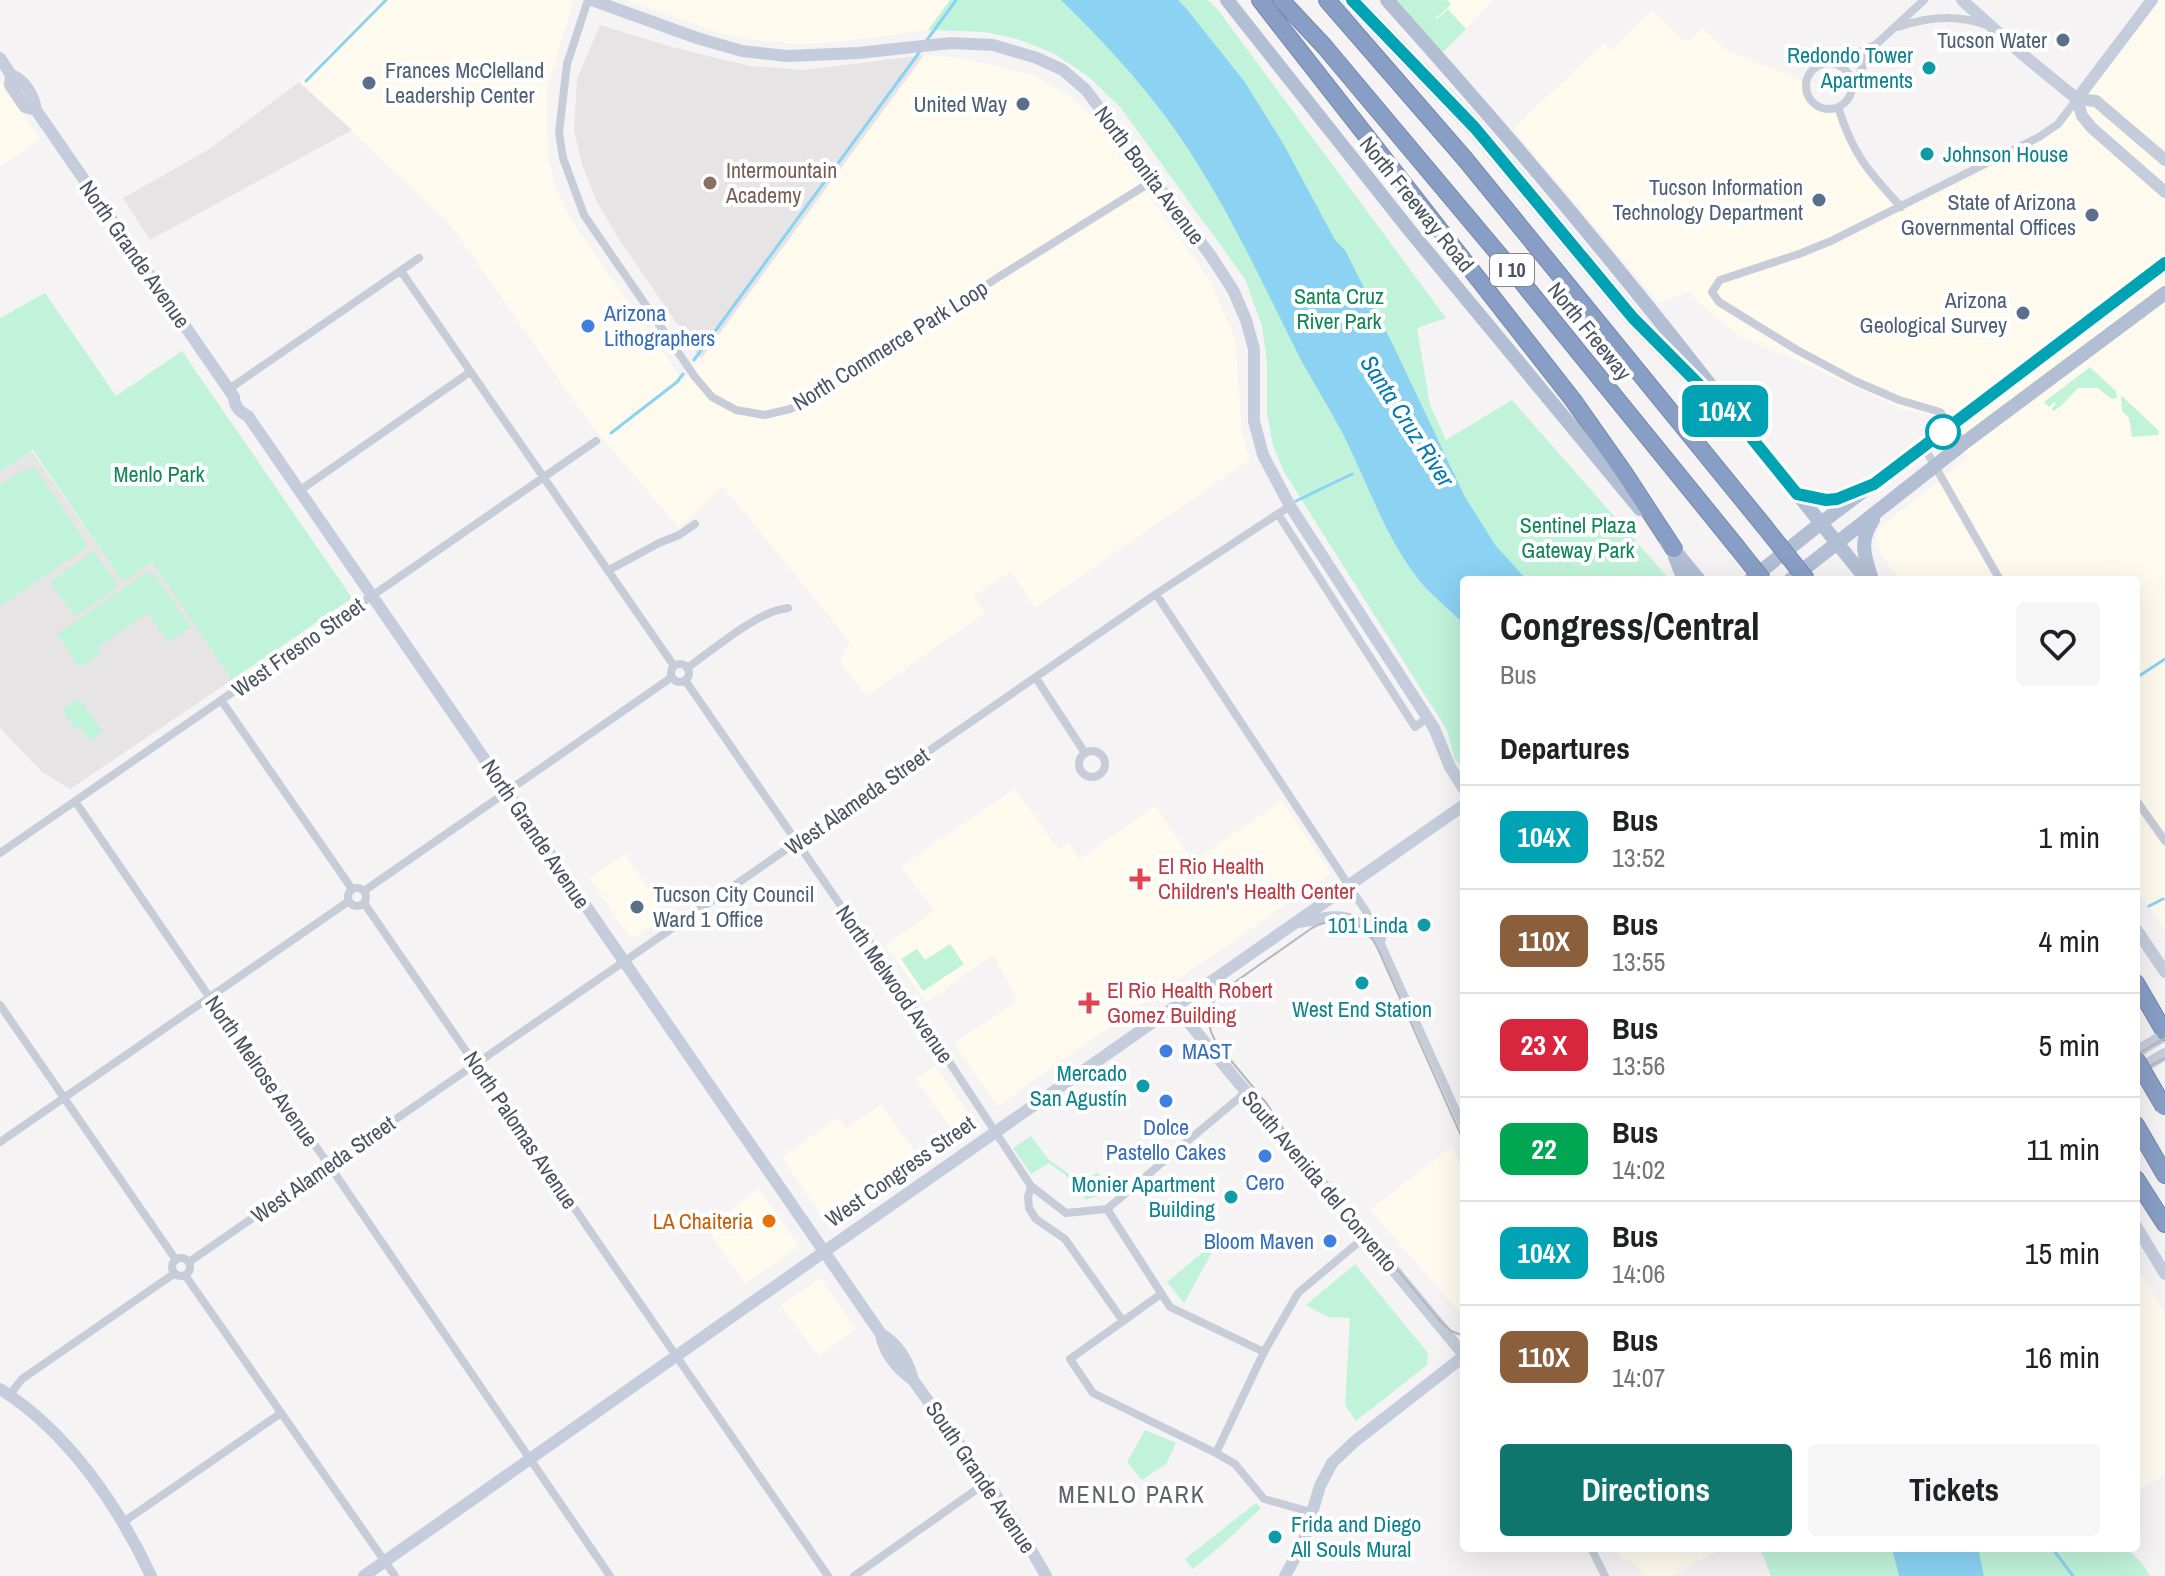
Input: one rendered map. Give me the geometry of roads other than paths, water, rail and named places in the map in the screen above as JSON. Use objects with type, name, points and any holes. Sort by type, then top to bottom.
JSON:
[{"type":"highway","points":[[1260,0],[1573,400],[1674,549]]},
{"type":"highway","name":"North Freeway","points":[[1281,0],[1324,46],[1517,276],[1760,576]]},
{"type":"highway","name":"North Freeway","points":[[1327,0],[1465,159],[1804,576]]},
{"type":"highway","points":[[1352,0],[1475,128],[1633,318],[1750,436]]},
{"type":"highway","points":[[2140,989],[2165,1034]]},
{"type":"highway","points":[[2140,1066],[2165,1107]]},
{"type":"highway","points":[[2140,1132],[2165,1175]]},
{"type":"highway","points":[[2140,1185],[2165,1224]]},
{"type":"main road","name":"North Bonita Avenue","points":[[590,0],[742,51],[787,56],[858,53],[951,43],[993,45],[1037,58],[1063,70],[1086,90],[1211,256],[1233,290],[1254,349],[1254,421],[1262,451],[1290,506],[1434,728],[1460,783]]},
{"type":"main road","name":"North Freeway Road","points":[[1227,0],[1411,232],[1696,576]]},
{"type":"main road","points":[[1387,0],[1640,295],[1750,436],[1866,576]]},
{"type":"main road","points":[[1962,0],[2077,99],[2096,101],[2165,160]]},
{"type":"main road","points":[[2077,99],[2152,0]]},
{"type":"main road","name":"North Grande Avenue","points":[[0,58],[11,75],[10,85],[25,107],[36,110],[232,393],[234,403],[248,416],[824,1251]]},
{"type":"main road","points":[[2077,99],[2082,116],[2092,128],[2165,192]]},
{"type":"main road","points":[[1755,576],[2165,263]]},
{"type":"main road","points":[[1795,576],[1964,443],[2165,293]]},
{"type":"main road","points":[[1797,494],[1837,499],[1874,484]]},
{"type":"main road","points":[[1869,576],[1864,539],[1879,512]]},
{"type":"main road","points":[[1674,549],[1682,576]]},
{"type":"main road","name":"West Congress Street","points":[[364,1576],[1460,808]]},
{"type":"main road","points":[[1296,922],[1332,917],[1353,919],[1380,939]]},
{"type":"main road","points":[[2140,935],[2165,972]]},
{"type":"main road","name":"South Avenida del Convento","points":[[1175,1006],[1460,1351]]},
{"type":"main road","points":[[2140,1050],[2165,1034]]},
{"type":"main road","points":[[2140,1069],[2165,1054]]},
{"type":"main road","points":[[2140,1233],[2165,1274]]},
{"type":"main road","name":"South Grande Avenue","points":[[824,1251],[881,1334],[891,1340],[908,1363],[913,1380],[987,1482],[1046,1576]]},
{"type":"main road","points":[[1285,1576],[1303,1543],[1320,1486],[1332,1463],[1354,1442],[1460,1359]]},
{"type":"main road","points":[[5,1392],[45,1423],[85,1468],[122,1523],[151,1576]]},
{"type":"street","name":"North Commerce Park Loop","points":[[590,0],[567,64],[559,132],[573,189],[584,215],[695,377],[712,397],[736,410],[765,415],[813,399],[1154,180]]},
{"type":"street","points":[[1851,93],[1847,72],[1834,64],[1820,65],[1809,75],[1806,90],[1809,97],[1819,107],[1838,107],[1847,100],[1851,93],[1864,62],[1876,44],[1924,0]]},
{"type":"street","points":[[1887,33],[1918,21],[1946,17],[1970,20],[1995,31]]},
{"type":"street","points":[[1827,64],[1876,44]]},
{"type":"street","points":[[1964,443],[1940,412],[1884,395],[1797,350],[1719,302],[1712,292],[1713,288],[1720,280],[1820,246],[2039,137],[2058,124],[2077,99]]},
{"type":"street","points":[[1838,107],[1863,164],[1901,207]]},
{"type":"street","points":[[232,393],[419,258]]},
{"type":"street","points":[[401,271],[674,666]]},
{"type":"street","points":[[299,491],[470,372]]},
{"type":"street","name":"West Fresno Street","points":[[0,853],[596,441]]},
{"type":"street","points":[[1924,447],[1998,576]]},
{"type":"street","name":"West Alameda Street","points":[[189,1262],[1156,594],[1290,506]]},
{"type":"street","points":[[1278,514],[1415,727],[1427,718]]},
{"type":"street","points":[[609,570],[695,524]]},
{"type":"street","points":[[1156,594],[1367,913],[1460,1119]]},
{"type":"street","points":[[687,668],[759,618],[788,608]]},
{"type":"street","points":[[674,666],[687,668]]},
{"type":"street","points":[[672,677],[674,666]]},
{"type":"street","points":[[672,677],[678,681],[685,680],[687,668]]},
{"type":"street","points":[[364,891],[672,677]]},
{"type":"street","points":[[1036,678],[1085,753]]},
{"type":"street","name":"North Melwood Avenue","points":[[685,680],[848,916],[874,948],[1031,1186]]},
{"type":"street","points":[[221,700],[352,889]]},
{"type":"street","name":"North Melrose Avenue","points":[[75,801],[610,1576]]},
{"type":"street","points":[[2140,806],[2165,841]]},
{"type":"street","points":[[357,887],[364,891],[364,903],[357,906],[349,901],[352,889],[357,887]]},
{"type":"street","points":[[0,1142],[349,901]]},
{"type":"street","name":"North Palomas Avenue","points":[[364,903],[828,1576]]},
{"type":"street","points":[[0,1005],[176,1260]]},
{"type":"street","points":[[1123,1321],[1065,1239],[1036,1219],[1029,1208],[1031,1186],[1066,1213],[1107,1209],[1246,1092]]},
{"type":"street","points":[[1107,1209],[1170,1307],[1264,1352]]},
{"type":"street","points":[[1216,1453],[1264,1352],[1298,1293],[1366,1236]]},
{"type":"street","points":[[176,1260],[189,1262],[190,1271],[180,1276],[175,1273],[173,1267],[176,1260]]},
{"type":"street","points":[[5,1392],[175,1273]]},
{"type":"street","points":[[185,1275],[395,1576]]},
{"type":"street","points":[[1161,1294],[1070,1359],[1093,1393],[1235,1464],[1264,1499],[1311,1512]]},
{"type":"street","points":[[122,1523],[281,1413]]},
{"type":"street","points":[[854,1576],[987,1482]]},
{"type":"street","points":[[1593,1552],[1605,1576]]},
{"type":"water","name":"Santa Cruz River","points":[[1061,0],[1178,0],[1244,81],[1284,145],[1335,240],[1345,250],[1465,497],[1496,546],[1523,576],[1460,576],[1460,620],[1424,586],[1389,533],[1344,436],[1302,362],[1212,187],[1167,119]]},
{"type":"water","points":[[1893,1552],[1979,1552],[1984,1576],[1899,1576]]},
{"type":"waterway","points":[[306,81],[386,0]]},
{"type":"waterway","points":[[927,40],[956,0]]},
{"type":"waterway","points":[[694,360],[921,50]]},
{"type":"waterway","points":[[611,433],[683,374]]},
{"type":"waterway","points":[[1296,501],[1352,474]]},
{"type":"waterway","points":[[2140,675],[2165,659]]},
{"type":"waterway","points":[[2149,906],[2163,899]]},
{"type":"waterway","points":[[2055,1552],[2073,1576]]},
{"type":"tram line","points":[[1460,1133],[1378,949],[1359,926],[1342,920],[1312,928],[1225,989],[1214,1001],[1209,1022],[1218,1045],[1267,1104],[1295,1147],[1441,1322],[1460,1334]]},
{"type":"tram line","points":[[2140,1053],[2165,1038]]},
{"type":"tram line","points":[[2140,1072],[2165,1058]]},
{"type":"place","name":"Tucson Water","points":[[2063,40]]},
{"type":"place","name":"Redondo Tower Apartments","points":[[1929,68]]},
{"type":"place","name":"Frances McClelland Leadership Center","points":[[369,83]]},
{"type":"place","name":"United Way","points":[[1023,104]]},
{"type":"place","name":"Johnson House","points":[[1927,154]]},
{"type":"place","name":"Intermountain Academy","points":[[710,183]]},
{"type":"place","name":"Tucson Information Technology Department","points":[[1819,200]]},
{"type":"place","name":"State of Arizona Governmental Offices","points":[[2092,215]]},
{"type":"place","name":"Arizona Geological Survey","points":[[2023,313]]},
{"type":"place","name":"Arizona Lithographers","points":[[588,326]]},
{"type":"place","name":"El Rio Health Children's Health Center","points":[[1140,879]]},
{"type":"place","name":"Tucson City Council Ward 1 Office","points":[[637,907]]},
{"type":"place","name":"101 Linda","points":[[1424,925]]},
{"type":"place","name":"West End Station","points":[[1362,983]]},
{"type":"place","name":"El Rio Health Robert Gomez Building","points":[[1089,1003]]},
{"type":"place","name":"MAST","points":[[1166,1051]]},
{"type":"place","name":"Mercado San Agustín","points":[[1143,1086]]},
{"type":"place","name":"Dolce Pastello Cakes","points":[[1166,1101]]},
{"type":"place","name":"Cero","points":[[1265,1156]]},
{"type":"place","name":"Monier Apartment Building","points":[[1231,1197]]},
{"type":"place","name":"LA Chaiteria","points":[[769,1221]]},
{"type":"place","name":"Bloom Maven","points":[[1330,1241]]},
{"type":"place","name":"Frida and Diego All Souls Mural","points":[[1275,1537]]},
{"type":"district","name":"MENLO PARK","points":[[1132,1495]]},
{"type":"park label","name":"Santa Cruz River Park","points":[[1339,308]]},
{"type":"park label","name":"Menlo Park","points":[[159,474]]},
{"type":"park label","name":"Sentinel Plaza Gateway Park","points":[[1578,538]]}]
